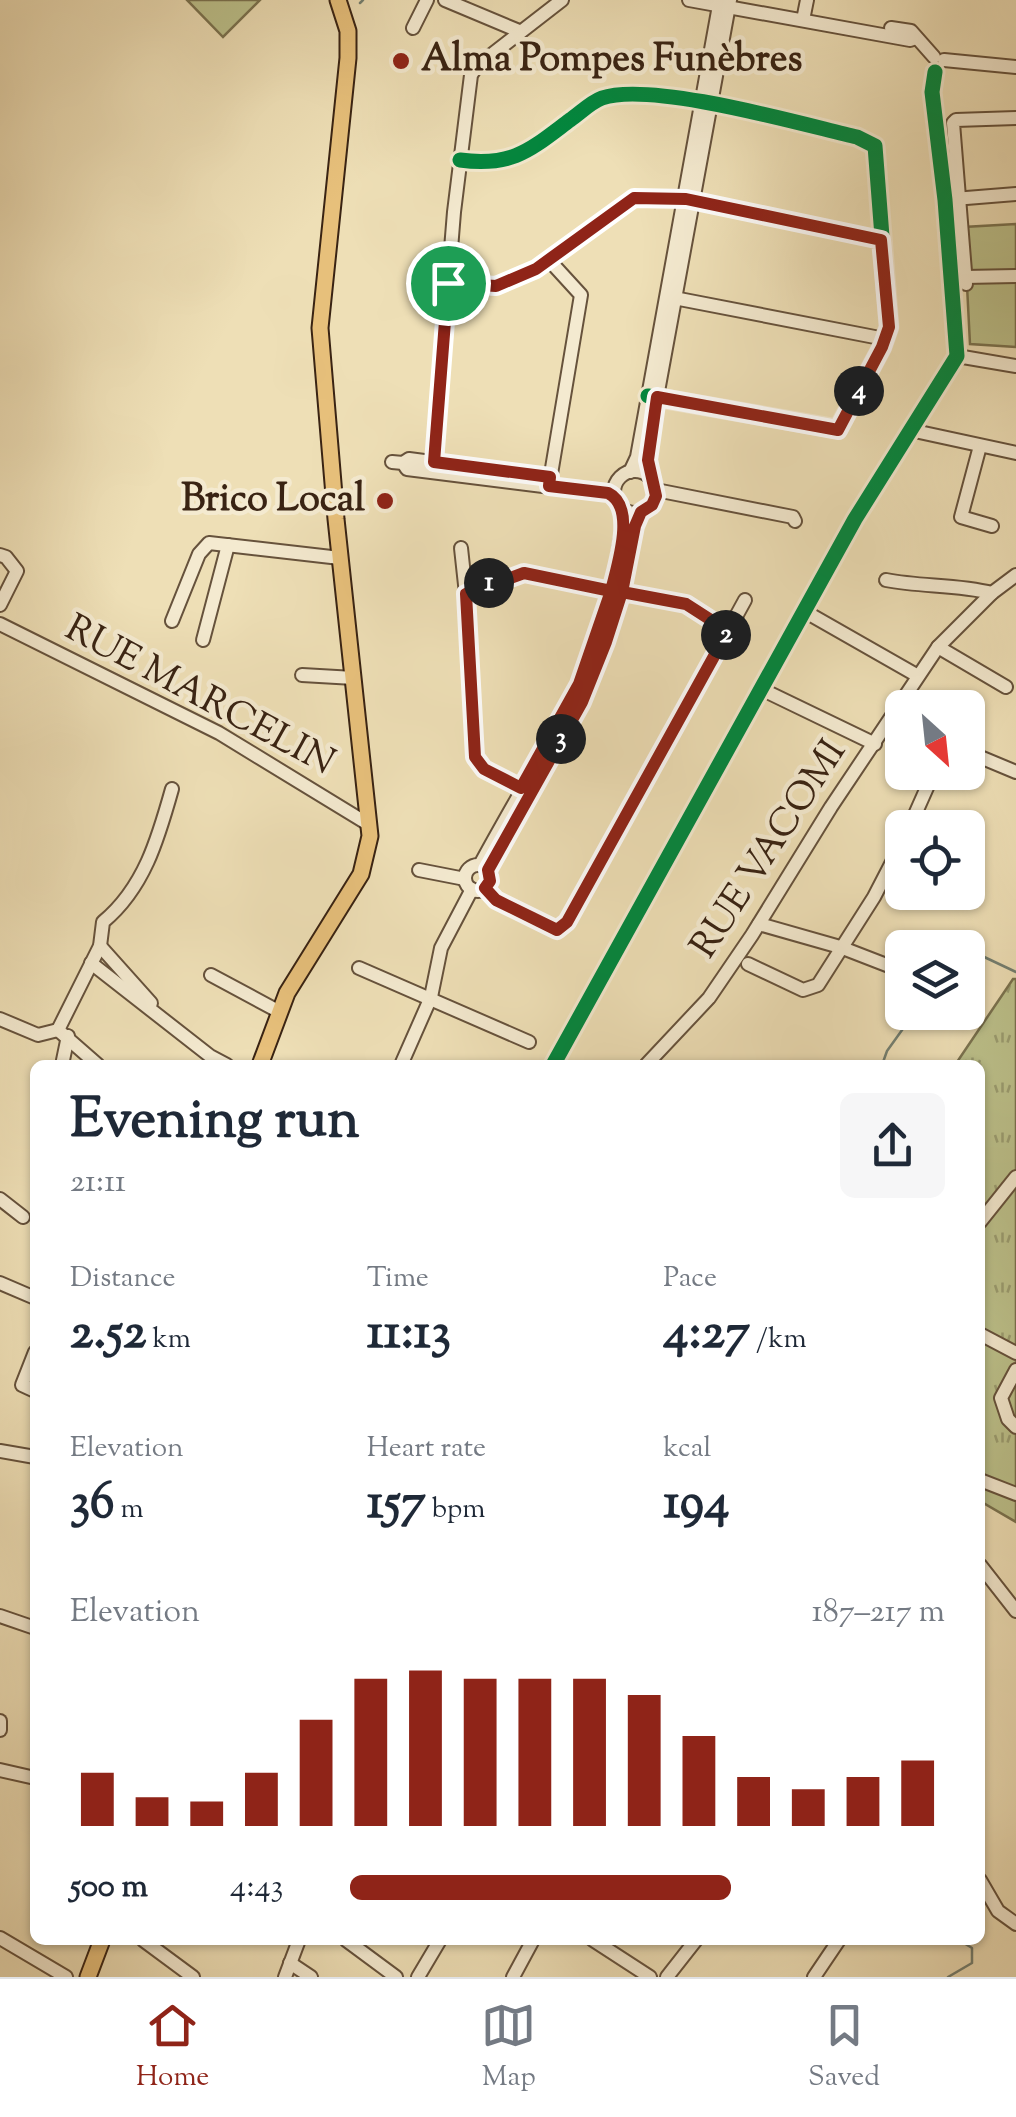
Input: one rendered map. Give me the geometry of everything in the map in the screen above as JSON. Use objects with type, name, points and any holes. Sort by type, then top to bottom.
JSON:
[{"type":"main road","points":[[262,1060],[278,1012],[361,874],[368,854],[320,328],[348,58],[348,31],[338,0]]},
{"type":"main road","points":[[88,1977],[100,1945]]},
{"type":"street","points":[[413,28],[427,0]]},
{"type":"street","points":[[445,0],[519,31]]},
{"type":"street","points":[[434,467],[448,283],[471,74],[519,31],[562,0]]},
{"type":"street","points":[[689,0],[805,11],[913,34],[939,65],[1016,67]]},
{"type":"street","points":[[616,490],[637,457],[652,396],[727,2]]},
{"type":"street","points":[[939,65],[932,92],[966,280],[1016,276]]},
{"type":"street","points":[[460,160],[508,161],[599,99],[628,93],[707,103],[858,137],[876,146],[889,327],[838,430],[652,396]]},
{"type":"street","points":[[556,1060],[855,519],[957,356],[954,121],[1016,118]]},
{"type":"street","points":[[952,199],[1016,194]]},
{"type":"street","points":[[448,283],[496,286],[549,260],[634,198],[690,200],[881,240]]},
{"type":"street","points":[[549,260],[580,294],[549,482]]},
{"type":"street","points":[[671,297],[885,338]]},
{"type":"street","points":[[957,356],[1016,366]]},
{"type":"street","points":[[484,868],[525,791],[589,688],[635,526],[653,489],[648,460],[652,396]]},
{"type":"street","points":[[910,430],[1016,453]]},
{"type":"street","points":[[980,446],[960,517],[992,526]]},
{"type":"street","points":[[397,462],[408,469],[434,467],[616,490]]},
{"type":"street","points":[[630,472],[640,472],[653,489],[791,524],[795,521],[793,517],[653,489]]},
{"type":"street","points":[[616,490],[624,524],[616,591]]},
{"type":"street","points":[[622,508],[641,512]]},
{"type":"street","points":[[172,621],[206,545],[340,558]]},
{"type":"street","points":[[203,640],[228,545]]},
{"type":"street","points":[[462,548],[475,757],[484,769],[525,791]]},
{"type":"street","points":[[0,555],[16,571],[0,605]]},
{"type":"street","points":[[466,594],[524,573],[686,604],[728,631]]},
{"type":"street","name":"RUE VACOMI","points":[[911,690],[938,647],[1016,574]]},
{"type":"street","points":[[886,580],[992,593]]},
{"type":"street","points":[[420,870],[474,886],[557,930],[567,922],[745,600]]},
{"type":"street","points":[[804,611],[918,676]]},
{"type":"street","name":"RUE MARCELIN","points":[[0,624],[218,733],[368,824]]},
{"type":"street","points":[[938,647],[1006,687]]},
{"type":"street","points":[[302,675],[354,678]]},
{"type":"street","points":[[761,689],[875,744]]},
{"type":"street","name":"RUE VACOMI","points":[[657,1060],[709,998],[793,865],[885,731]]},
{"type":"street","points":[[985,759],[1016,772]]},
{"type":"street","points":[[62,1060],[63,1033],[100,946],[104,922],[123,906],[147,863],[172,789]]},
{"type":"street","points":[[474,886],[468,869],[484,868]]},
{"type":"street","points":[[403,1060],[430,997],[441,948],[474,886],[490,881],[484,868]]},
{"type":"street","points":[[748,964],[803,990],[812,989],[824,978],[885,876]]},
{"type":"street","points":[[759,924],[885,964]]},
{"type":"street","points":[[100,946],[162,1017]]},
{"type":"street","points":[[91,962],[218,1060]]},
{"type":"street","points":[[360,968],[529,1042]]},
{"type":"street","points":[[211,975],[278,1012]]},
{"type":"street","points":[[1,1021],[38,1036],[63,1033],[93,1060]]},
{"type":"street","points":[[985,1216],[1016,1177]]},
{"type":"street","points":[[0,1199],[23,1217]]},
{"type":"street","points":[[0,1283],[30,1296]]},
{"type":"street","points":[[985,1337],[1016,1353]]},
{"type":"street","points":[[30,1365],[22,1385],[30,1389]]},
{"type":"street","points":[[1016,1370],[1002,1398],[1008,1419],[1016,1428]]},
{"type":"street","points":[[0,1451],[30,1456]]},
{"type":"street","points":[[985,1482],[1016,1494]]},
{"type":"street","points":[[985,1571],[1016,1611]]},
{"type":"street","points":[[0,1616],[30,1626]]},
{"type":"street","points":[[0,1721],[0,1730]]},
{"type":"street","points":[[0,1770],[30,1777]]},
{"type":"street","points":[[985,1889],[998,1911],[1016,1924]]},
{"type":"street","points":[[0,1938],[66,1977]]},
{"type":"street","points":[[150,1945],[193,1977]]},
{"type":"street","points":[[285,1977],[297,1945]]},
{"type":"street","points":[[353,1945],[396,1977]]},
{"type":"street","points":[[418,1977],[437,1945]]},
{"type":"street","points":[[513,1977],[530,1945]]},
{"type":"street","points":[[601,1945],[650,1977]]},
{"type":"street","points":[[667,1977],[692,1945]]},
{"type":"street","points":[[814,1977],[836,1945]]},
{"type":"street","points":[[290,1962],[311,1977]]},
{"type":"green space","points":[[187,0],[260,0],[223,37]]},
{"type":"green space","points":[[1016,224],[1016,347],[970,344],[964,227]]},
{"type":"green space","points":[[1016,979],[1016,1522],[985,1504],[985,1060],[958,1060],[979,1030],[985,1030],[985,1021]]},
{"type":"waterway","points":[[360,3],[363,0]]},
{"type":"waterway","points":[[985,957],[1016,972]]},
{"type":"waterway","points":[[884,1060],[902,1030]]},
{"type":"waterway","points":[[948,1977],[972,1963],[972,1948],[967,1945]]},
{"type":"cycle path","points":[[556,1060],[855,519],[957,356],[932,92],[935,72]]},
{"type":"cycle path","points":[[460,160],[494,161],[520,154],[594,102],[625,94],[727,106],[857,137],[875,146],[889,327],[838,429],[648,396]]},
{"type":"place","name":"Alma Pompes Funèbres","points":[[401,61]]},
{"type":"place","name":"Brico Local","points":[[385,501]]},
{"type":"route","points":[[448,283],[434,462],[550,477],[549,486],[615,495],[624,524],[611,591],[524,573],[466,594],[475,757],[484,769],[521,788],[579,684],[611,591],[622,592],[686,604],[728,631],[567,922],[557,930],[496,900],[485,888],[490,881],[488,870],[589,688],[606,642],[622,592],[635,526],[641,512],[652,505],[656,496],[648,460],[657,397],[838,430],[889,327],[881,240],[686,199],[634,198],[536,269],[496,286],[463,287],[448,283]]}]
